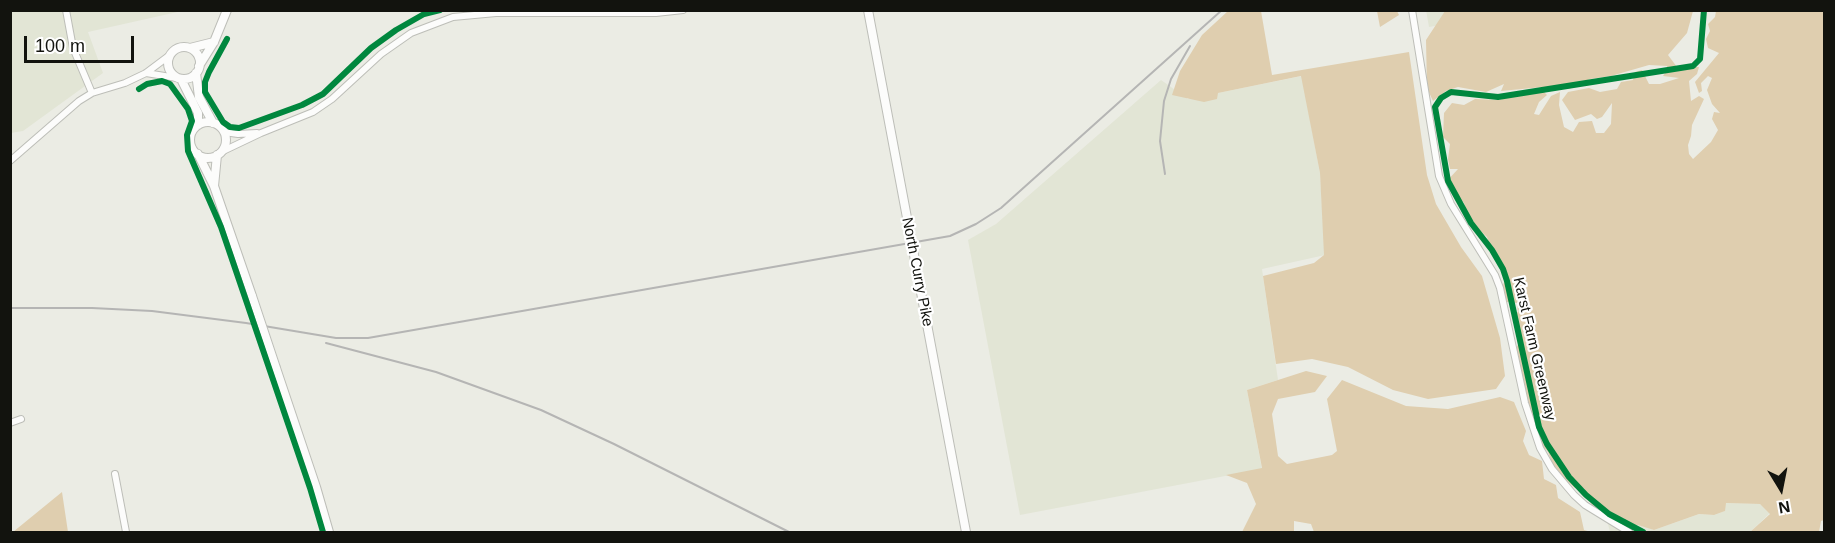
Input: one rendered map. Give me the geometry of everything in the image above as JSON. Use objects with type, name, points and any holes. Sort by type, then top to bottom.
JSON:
[{"type":"street","points":[[66,10],[73,48],[92,93]]},
{"type":"street","points":[[146,73],[190,78],[214,42],[227,10]]},
{"type":"street","points":[[198,154],[208,158],[313,112],[332,99],[381,54],[411,33],[453,17],[474,14],[657,13],[683,10]]},
{"type":"street","name":"North Curry Pike","points":[[868,10],[966,532]]},
{"type":"street","points":[[1412,10],[1439,176],[1451,204],[1487,260],[1500,288],[1524,403],[1540,448],[1552,469],[1574,495],[1585,505],[1629,532]]},
{"type":"street","points":[[10,161],[79,101],[92,93],[125,83],[146,73],[176,49],[214,42]]},
{"type":"street","points":[[190,48],[197,53],[199,97],[213,123],[224,132],[261,133]]},
{"type":"street","points":[[170,55],[168,66],[173,75],[179,78],[198,113],[198,125]]},
{"type":"street","points":[[213,123],[198,125],[190,139],[191,145],[214,186],[316,487],[329,532]]},
{"type":"street","points":[[214,186],[218,154],[225,143],[224,132]]},
{"type":"street","points":[[10,423],[21,419]]},
{"type":"street","points":[[115,474],[126,532]]},
{"type":"shaded area","points":[[1426,10],[1520,11],[1429,27]]},
{"type":"shaded area","points":[[10,11],[182,11],[88,32],[103,73],[23,131],[11,133]]},
{"type":"shaded area","points":[[1228,11],[1261,11],[1272,75],[1409,52],[1427,175],[1436,204],[1461,247],[1482,276],[1500,338],[1505,376],[1496,389],[1428,399],[1393,390],[1348,367],[1312,359],[1276,364],[1263,276],[1314,263],[1324,255],[1320,173],[1301,76],[1218,93],[1217,99],[1204,102],[1172,95],[1180,71],[1202,35]]},
{"type":"shaded area","points":[[1377,11],[1397,11],[1399,15],[1380,27]]},
{"type":"shaded area","points":[[1445,11],[1693,11],[1687,33],[1668,55],[1677,67],[1699,67],[1697,74],[1689,81],[1691,101],[1699,96],[1704,99],[1692,125],[1688,145],[1689,154],[1693,159],[1711,142],[1718,130],[1712,119],[1714,112],[1720,113],[1712,104],[1707,90],[1712,78],[1708,76],[1701,83],[1702,91],[1699,93],[1695,82],[1719,53],[1708,48],[1706,39],[1710,31],[1708,24],[1715,17],[1716,11],[1824,11],[1824,520],[1821,521],[1819,532],[1750,532],[1770,514],[1760,504],[1726,503],[1725,511],[1714,515],[1699,514],[1654,530],[1638,525],[1627,528],[1624,518],[1606,516],[1592,506],[1584,488],[1575,488],[1563,478],[1552,463],[1548,452],[1542,445],[1533,416],[1528,411],[1525,391],[1515,373],[1512,356],[1522,337],[1515,329],[1513,315],[1518,312],[1517,303],[1507,302],[1502,289],[1507,272],[1487,237],[1470,221],[1464,203],[1446,182],[1458,169],[1450,169],[1448,159],[1450,144],[1443,137],[1444,113],[1452,103],[1464,105],[1475,99],[1499,100],[1524,90],[1534,94],[1543,91],[1547,95],[1539,102],[1534,114],[1539,115],[1551,96],[1560,92],[1559,105],[1564,127],[1573,132],[1579,122],[1592,121],[1596,133],[1604,133],[1611,124],[1612,103],[1602,117],[1597,119],[1591,114],[1575,120],[1562,100],[1568,92],[1589,88],[1600,92],[1617,89],[1621,82],[1633,80],[1635,72],[1642,70],[1649,84],[1660,84],[1679,78],[1663,76],[1667,66],[1649,65],[1611,76],[1590,79],[1569,89],[1543,87],[1501,91],[1504,84],[1486,92],[1458,87],[1446,91],[1433,101],[1427,88],[1426,40]]},
{"type":"shaded area","points":[[1302,76],[1320,173],[1325,255],[1262,269],[1278,380],[1247,390],[1262,469],[1020,515],[968,240],[996,224],[1161,80],[1188,99]]},
{"type":"shaded area","points":[[1306,371],[1327,376],[1315,392],[1278,399],[1272,414],[1278,456],[1287,464],[1332,455],[1337,451],[1327,399],[1342,380],[1406,406],[1448,409],[1500,397],[1514,402],[1526,431],[1523,441],[1529,455],[1542,461],[1544,479],[1556,485],[1558,498],[1580,512],[1584,530],[1591,532],[1314,532],[1311,524],[1294,521],[1294,532],[1242,532],[1256,504],[1247,483],[1226,475],[1262,468],[1247,390]]},
{"type":"shaded area","points":[[62,492],[68,532],[13,532]]},
{"type":"shaded area","points":[[1725,503],[1760,504],[1770,513],[1750,532],[1610,532],[1606,516],[1618,516],[1654,530],[1699,514],[1714,515],[1725,511]]},
{"type":"railway","points":[[10,308],[152,311],[336,338],[368,338],[950,236],[976,224],[1001,208],[1222,10]]},
{"type":"railway","points":[[1165,174],[1160,141],[1164,101],[1171,79],[1190,46]]},
{"type":"railway","points":[[326,343],[436,372],[541,410],[789,532]]},
{"type":"cycle path","points":[[227,39],[209,72],[205,82],[205,92],[223,122],[230,127],[239,128],[302,105],[323,94],[371,48],[396,30],[424,14],[440,10]]},
{"type":"cycle path","name":"Karst Farm Greenway","points":[[1643,532],[1609,514],[1586,495],[1569,477],[1547,444],[1539,427],[1507,281],[1492,250],[1471,223],[1448,181],[1435,107],[1441,98],[1451,92],[1498,97],[1693,66],[1700,59],[1704,10]]},
{"type":"cycle path","points":[[139,89],[147,84],[162,81],[170,84],[188,109],[192,121],[187,135],[188,151],[221,227],[323,532]]}]
